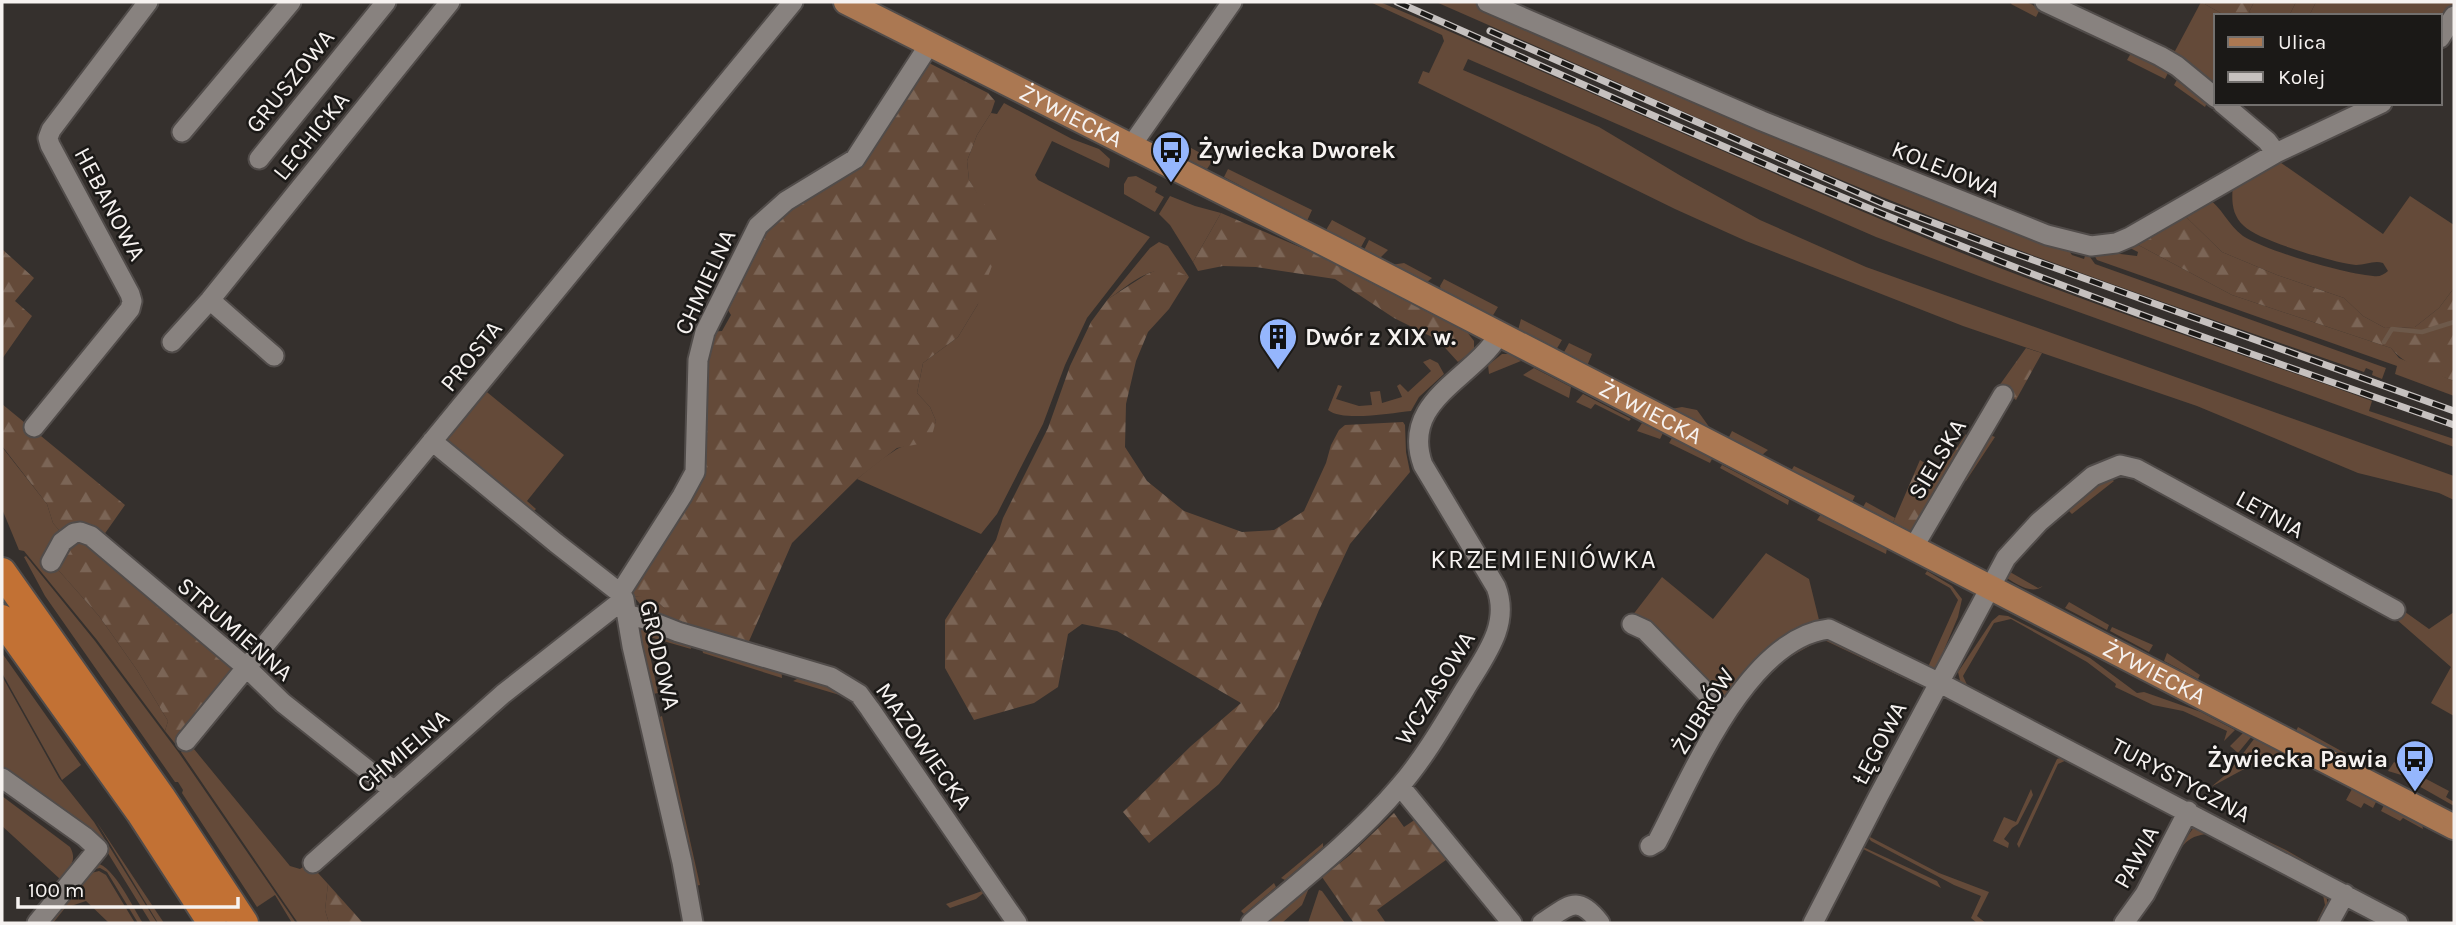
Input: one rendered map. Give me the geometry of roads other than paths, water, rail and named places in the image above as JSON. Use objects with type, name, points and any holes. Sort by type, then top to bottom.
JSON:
[{"type":"highway","points":[[2,572],[161,797],[244,923]]},
{"type":"highway","points":[[2,619],[140,812],[212,923]]},
{"type":"main road","name":"ŻYWIECKA","points":[[846,2],[2454,827]]},
{"type":"street","name":"HEBANOWA","points":[[34,427],[130,309],[130,294],[48,138],[51,130],[148,2]]},
{"type":"street","points":[[182,132],[292,2]]},
{"type":"street","name":"GRUSZOWA","points":[[258,159],[386,2]]},
{"type":"street","name":"LECHICKA","points":[[172,342],[210,300],[450,2]]},
{"type":"street","name":"PROSTA","points":[[186,741],[793,2]]},
{"type":"street","points":[[1131,146],[1232,2]]},
{"type":"street","name":"KOLEJOWA","points":[[1487,2],[1888,173],[2047,235],[2091,246],[2116,243],[2130,237],[2276,153],[2378,105]]},
{"type":"street","points":[[2045,2],[2160,56],[2177,66],[2214,96]]},
{"type":"street","points":[[2442,35],[2454,16]]},
{"type":"street","name":"CHMIELNA","points":[[313,863],[503,695],[624,602],[695,472],[698,360],[701,346],[724,292],[758,226],[786,201],[855,159],[929,45]]},
{"type":"street","points":[[2224,105],[2267,141],[2276,153]]},
{"type":"street","points":[[210,300],[274,356]]},
{"type":"street","name":"WCZASOWA","points":[[1251,923],[1347,841],[1401,786],[1460,696],[1499,627],[1502,607],[1496,587],[1423,465],[1419,429],[1429,407],[1479,361],[1499,335]]},
{"type":"street","name":"SIELSKA","points":[[1913,548],[2003,395]]},
{"type":"street","name":"GRODOWA","points":[[432,441],[624,602],[670,807],[692,923]]},
{"type":"street","name":"ŁĘGOWA","points":[[1813,923],[2006,558],[2039,522],[2093,477],[2120,465]]},
{"type":"street","name":"LETNIA","points":[[2120,465],[2137,468],[2395,610]]},
{"type":"street","name":"STRUMIENNA","points":[[51,562],[67,537],[80,532],[91,536],[247,668],[283,703],[394,791]]},
{"type":"street","name":"MAZOWIECKA","points":[[624,602],[645,619],[678,632],[831,677],[850,687],[870,709],[1017,923]]},
{"type":"street","points":[[1632,624],[1645,630],[1726,713]]},
{"type":"street","name":"ŻUBRÓW","points":[[1650,846],[1657,842],[1726,713],[1772,656],[1820,630],[1829,629],[1940,683]]},
{"type":"street","name":"TURYSTYCZNA","points":[[1940,683],[2398,923]]},
{"type":"street","points":[[2,778],[98,849],[37,923]]},
{"type":"street","points":[[1401,786],[1512,923]]},
{"type":"street","name":"PAWIA","points":[[2124,923],[2145,894],[2188,811]]},
{"type":"street","points":[[2329,923],[2344,894]]},
{"type":"street","points":[[1542,923],[1566,908],[1577,905],[1587,907],[1600,923]]},
{"type":"waterway","points":[[2384,342],[2392,329],[2422,332],[2454,322]]},
{"type":"railway","points":[[1397,2],[1934,235],[2122,308],[2454,425]]},
{"type":"railway","points":[[1490,31],[1884,204],[2454,411]]},
{"type":"place","name":"Żywiecka Dworek","points":[[1171,184]]},
{"type":"place","name":"Dwór z XIX w.","points":[[1278,371]]},
{"type":"place","name":"Żywiecka Pawia","points":[[2415,793]]},
{"type":"district","name":"KRZEMIENIÓWKA","points":[[1544,559]]}]
